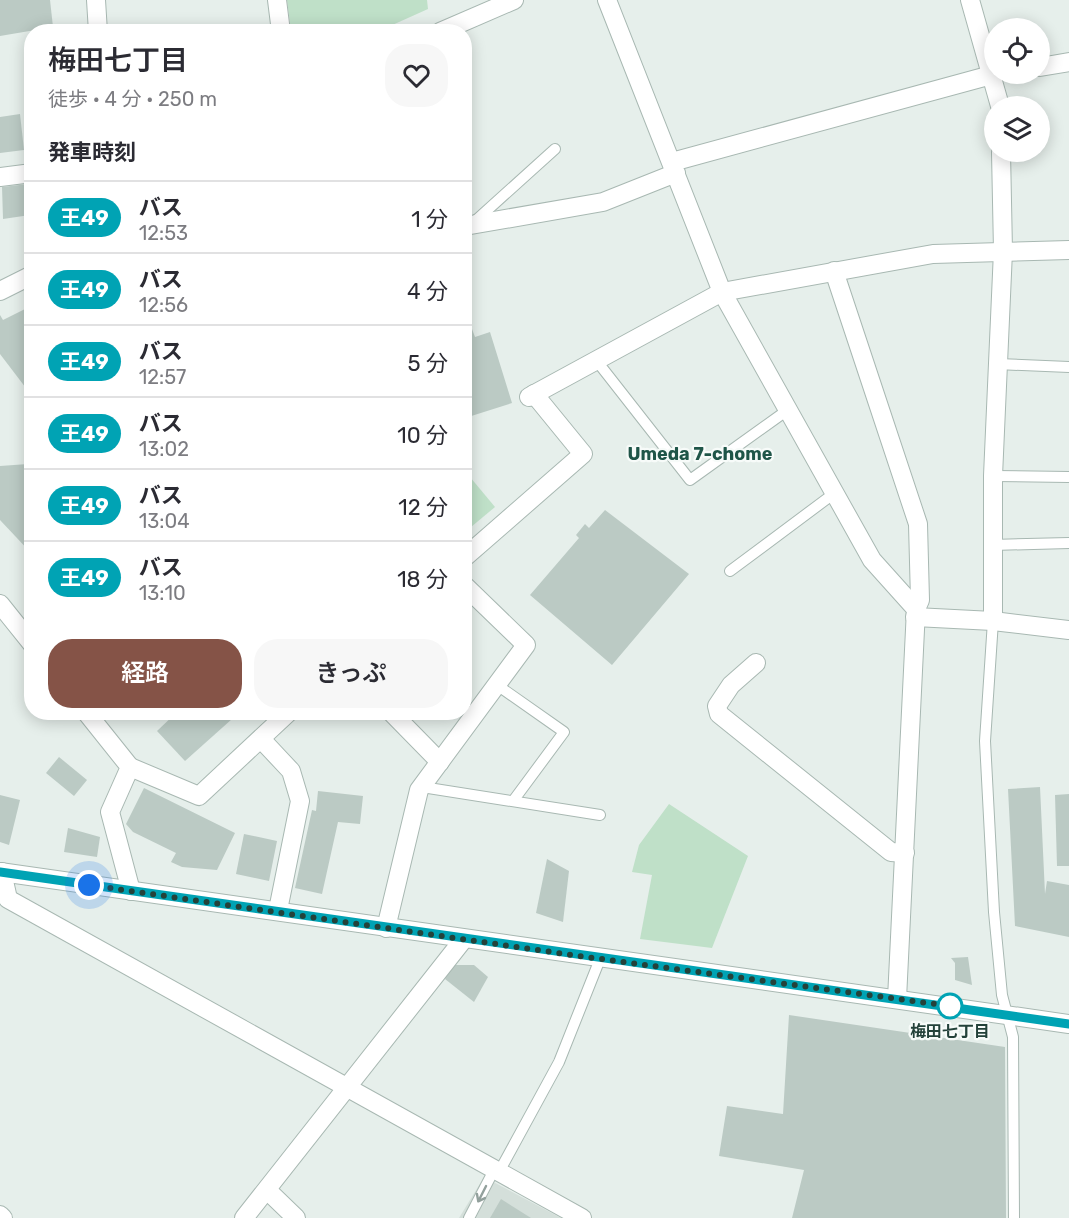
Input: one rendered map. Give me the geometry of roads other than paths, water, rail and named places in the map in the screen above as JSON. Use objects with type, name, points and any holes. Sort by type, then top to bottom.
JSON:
[{"type":"street","points":[[96,0],[98,24]]},
{"type":"street","points":[[277,0],[280,24]]},
{"type":"street","points":[[458,24],[514,0]]},
{"type":"street","points":[[607,0],[722,292],[872,560],[916,613],[1069,630]]},
{"type":"street","points":[[970,0],[984,45]]},
{"type":"street","points":[[1050,65],[1069,62]]},
{"type":"street","points":[[472,225],[603,202],[674,168],[984,77]]},
{"type":"street","points":[[993,621],[993,476],[1003,251],[1000,162]]},
{"type":"street","points":[[0,177],[24,174]]},
{"type":"street","points":[[472,551],[583,454],[532,395],[722,292],[933,254],[1069,250]]},
{"type":"street","points":[[834,271],[918,524],[920,600],[916,613],[897,999]]},
{"type":"street","points":[[0,291],[24,279]]},
{"type":"street","points":[[472,593],[526,645],[472,718]]},
{"type":"street","points":[[0,604],[24,634]]},
{"type":"street","points":[[756,663],[731,685],[717,706],[719,714],[891,852],[904,852]]},
{"type":"street","points":[[92,720],[130,767],[199,796],[281,720]]},
{"type":"street","points":[[399,720],[440,762]]},
{"type":"street","points":[[386,928],[422,787],[471,720]]},
{"type":"street","points":[[261,739],[291,771],[300,801],[278,910]]},
{"type":"street","points":[[130,767],[110,812],[131,891]]},
{"type":"street","points":[[582,1218],[8,899],[1,874],[278,910],[463,940],[1069,1024]]},
{"type":"street","points":[[244,1218],[463,940]]},
{"type":"street","points":[[267,1190],[296,1218]]},
{"type":"lane","points":[[472,222],[555,149]]},
{"type":"lane","points":[[596,360],[690,480],[789,409]]},
{"type":"lane","points":[[997,364],[1069,367]]},
{"type":"lane","points":[[993,476],[1069,477]]},
{"type":"lane","points":[[730,571],[836,492]]},
{"type":"lane","points":[[992,545],[1069,543]]},
{"type":"lane","points":[[993,621],[985,741],[994,912],[1002,995],[1009,1014],[1013,1037],[1014,1218]]},
{"type":"lane","points":[[496,685],[564,732],[513,801]]},
{"type":"lane","points":[[422,787],[600,815]]},
{"type":"lane","points":[[470,1218],[559,1062],[600,959]]},
{"type":"place","name":"梅田七丁目","points":[[950,1006]]},
{"type":"district","name":"Umeda 7-chome","points":[[700,454]]}]
